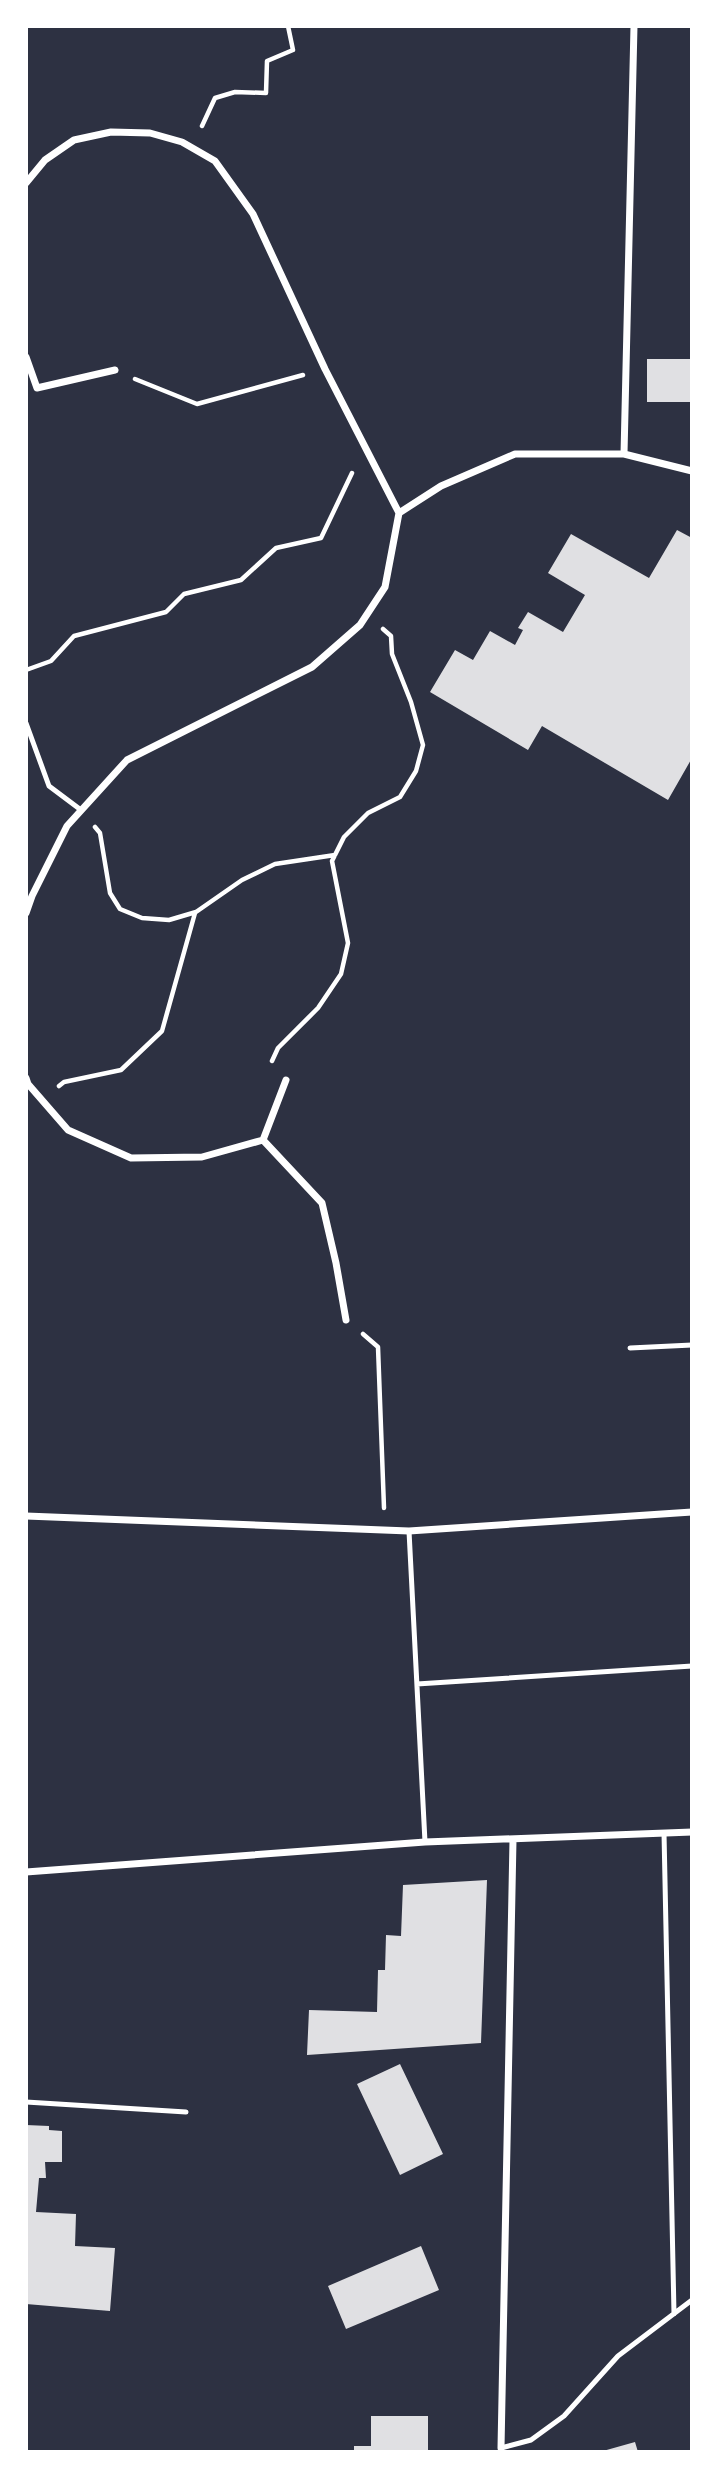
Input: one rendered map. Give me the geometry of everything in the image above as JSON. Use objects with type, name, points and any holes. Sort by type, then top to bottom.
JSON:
[{"type":"street","points":[[624,454],[634,26]]},
{"type":"street","points":[[26,183],[45,160],[74,140],[111,132],[150,133],[182,142],[215,161],[253,214],[325,369],[399,513],[385,587],[360,625],[312,667],[127,760],[67,826],[26,913]]},
{"type":"street","points":[[26,357],[37,388],[115,370]]},
{"type":"street","points":[[399,513],[441,486],[514,454],[624,454],[692,471]]},
{"type":"street","points":[[26,1079],[68,1130],[131,1158],[202,1157],[263,1140]]},
{"type":"street","points":[[263,1140],[286,1080]]},
{"type":"street","points":[[263,1140],[322,1203],[337,1263],[346,1320]]},
{"type":"street","points":[[26,1516],[409,1531],[692,1512]]},
{"type":"street","points":[[26,1872],[425,1842],[692,1832]]},
{"type":"street","points":[[501,2448],[513,1840]]},
{"type":"lane","points":[[26,723],[49,786],[82,810]]},
{"type":"lane","points":[[630,1348],[692,1345]]},
{"type":"lane","points":[[409,1531],[425,1842]]},
{"type":"lane","points":[[417,1684],[692,1666]]},
{"type":"lane","points":[[664,1833],[674,2314]]},
{"type":"lane","points":[[26,2102],[186,2112]]},
{"type":"lane","points":[[501,2448],[531,2440],[565,2416],[618,2356],[692,2300]]},
{"type":"path","points":[[192,148],[215,98],[235,92],[266,93],[267,61],[293,50],[288,26]]},
{"type":"path","points":[[115,370],[197,404],[325,369]]},
{"type":"path","points":[[26,670],[51,661],[74,636],[166,612],[184,594],[241,580],[276,548],[321,538],[354,470],[372,461]]},
{"type":"path","points":[[286,1080],[268,1068],[278,1048],[318,1008],[341,974],[348,943],[332,861],[344,837],[368,813],[400,797],[416,771],[422,745],[411,702],[392,654],[391,636],[367,614]]},
{"type":"path","points":[[82,810],[100,833],[110,893],[120,909],[142,918],[169,920],[196,912],[242,880],[275,864],[335,855]]},
{"type":"path","points":[[42,1100],[64,1082],[121,1070],[162,1031],[196,912]]},
{"type":"path","points":[[346,1320],[378,1347],[385,1530]]},
{"type":"building","points":[[647,359],[692,359],[692,402],[647,402]]},
{"type":"building","points":[[677,530],[692,538],[692,758],[668,800],[542,726],[528,750],[430,692],[455,650],[473,660],[490,631],[515,645],[523,630],[518,628],[528,612],[563,632],[585,595],[548,573],[571,534],[649,578]]},
{"type":"building","points":[[487,1880],[481,2043],[307,2055],[309,2010],[377,2012],[378,1970],[385,1970],[386,1935],[401,1936],[403,1885]]},
{"type":"building","points":[[400,2064],[443,2154],[400,2175],[357,2084]]},
{"type":"building","points":[[26,2125],[49,2126],[49,2130],[62,2131],[62,2162],[45,2162],[46,2178],[39,2178],[36,2212],[76,2214],[75,2246],[115,2248],[110,2311],[26,2304]]},
{"type":"building","points":[[421,2246],[439,2290],[346,2329],[328,2286]]},
{"type":"building","points":[[371,2416],[428,2416],[428,2452],[354,2452],[354,2446],[371,2446]]},
{"type":"building","points":[[635,2442],[638,2452],[603,2452],[603,2451]]}]
